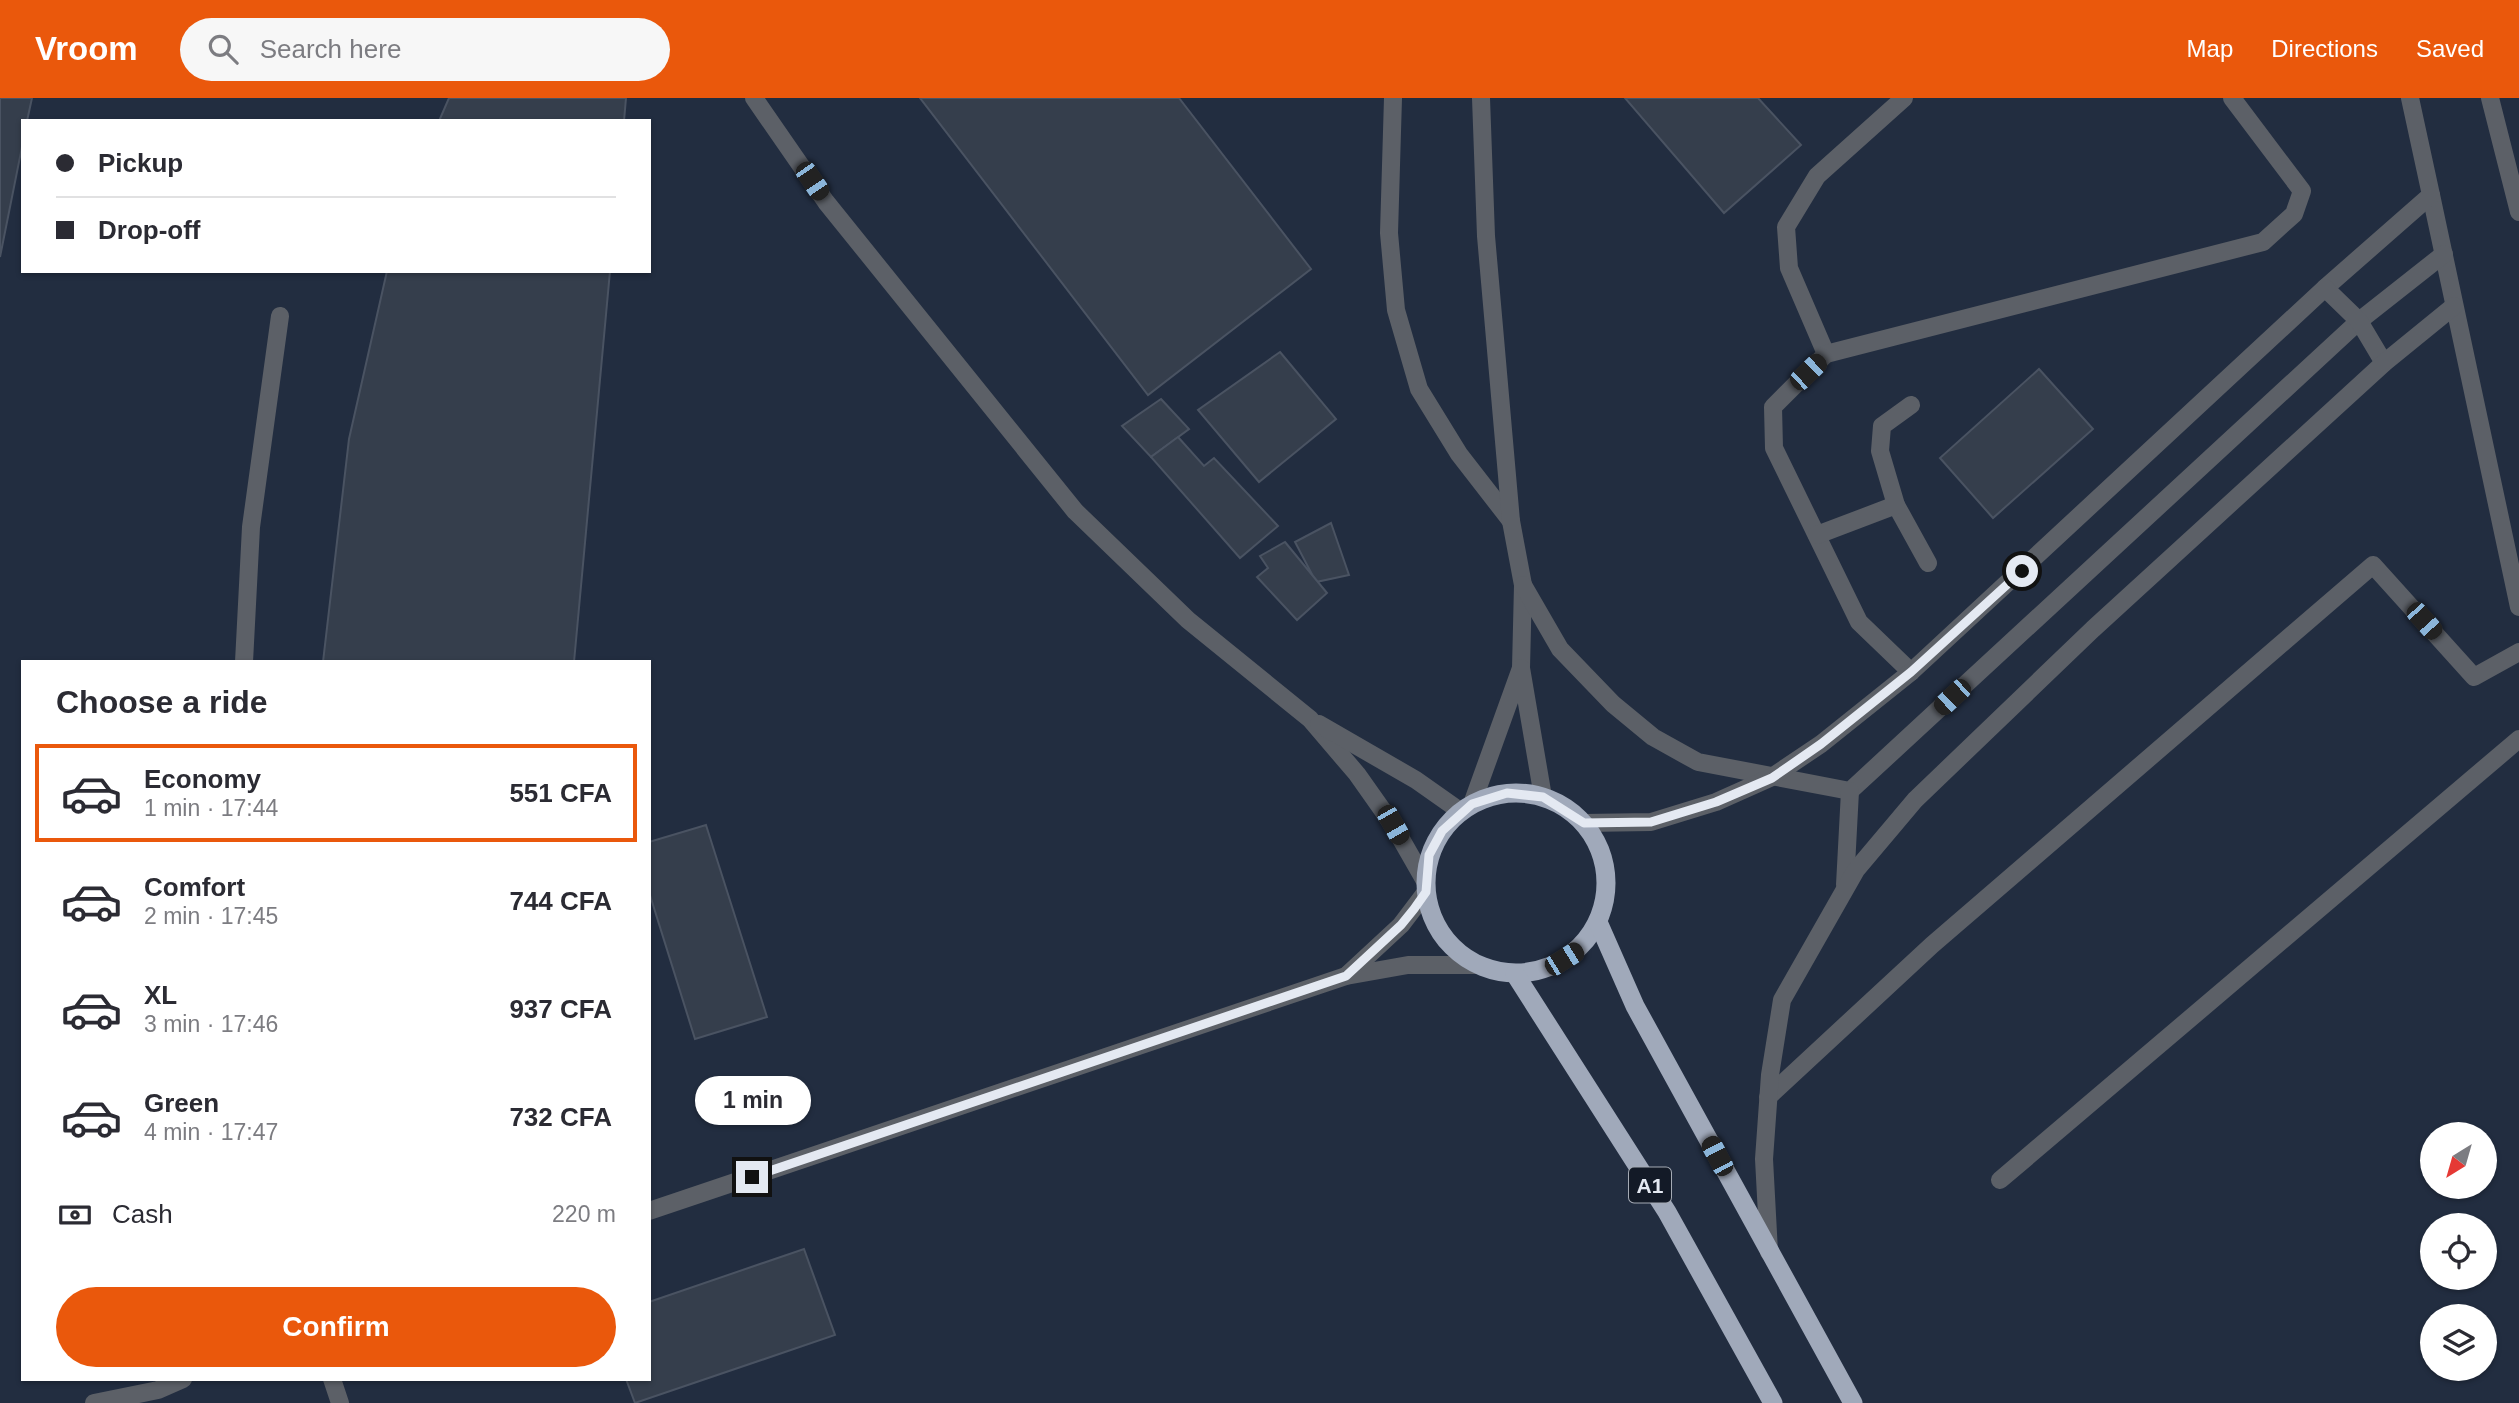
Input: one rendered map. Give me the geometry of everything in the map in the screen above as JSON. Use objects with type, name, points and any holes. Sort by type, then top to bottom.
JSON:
[{"type":"highway","points":[[1507,793],[1543,797],[1584,823],[1602,854],[1607,888],[1598,922],[1578,950],[1549,968],[1515,974],[1477,965],[1458,952],[1442,935],[1431,915],[1426,887],[1429,855],[1442,831],[1466,807],[1507,793]]},
{"type":"highway","points":[[1598,922],[1635,1006],[1853,1403]]},
{"type":"highway","name":"A1","points":[[1515,974],[1667,1212],[1773,1403]]},
{"type":"street","points":[[754,98],[826,202],[1075,511],[1188,620],[1310,719],[1357,774],[1393,825],[1426,887],[1401,925],[1346,976]]},
{"type":"street","points":[[1393,98],[1389,233],[1396,310],[1419,389],[1459,454],[1511,521]]},
{"type":"street","points":[[1480,98],[1486,236],[1511,521],[1523,585],[1521,668],[1543,797]]},
{"type":"street","points":[[1826,354],[1789,268],[1786,227],[1816,176],[1904,98]]},
{"type":"street","points":[[1911,672],[1859,622],[1774,448],[1773,407],[1826,354],[2263,242],[2294,214],[2302,191],[2232,98]]},
{"type":"street","points":[[2410,98],[2519,607]]},
{"type":"street","points":[[2490,98],[2519,212]]},
{"type":"street","points":[[1584,823],[1651,822],[1716,802],[1772,778],[1821,744],[1911,672],[2325,288],[2431,195]]},
{"type":"street","points":[[1845,890],[1850,791],[2360,321],[2444,254]]},
{"type":"street","points":[[2325,288],[2360,321],[2384,363]]},
{"type":"street","points":[[1769,1252],[1764,1159],[1768,1097],[1782,1000],[1856,870],[1915,800],[2093,629],[2384,363],[2455,306]]},
{"type":"street","points":[[244,660],[251,527],[280,316]]},
{"type":"street","points":[[1911,405],[1882,426],[1880,451],[1896,506],[1928,563]]},
{"type":"street","points":[[1817,535],[1896,506]]},
{"type":"street","points":[[1768,1097],[1931,945],[2373,565],[2474,677],[2519,652]]},
{"type":"street","points":[[1523,585],[1560,649],[1613,704],[1653,737],[1698,762],[1850,791]]},
{"type":"street","points":[[1310,719],[1466,807],[1521,668]]},
{"type":"street","points":[[2000,1180],[2519,739]]},
{"type":"street","points":[[651,1210],[1346,976],[1408,965],[1477,965]]},
{"type":"street","points":[[94,1403],[158,1390],[178,1381]]},
{"type":"street","points":[[333,1381],[340,1403]]},
{"type":"shaded area","points":[[0,98],[2519,98],[2519,1403],[0,1403]]},
{"type":"building","points":[[0,98],[32,98],[27,119],[21,119],[21,152],[0,257]]},
{"type":"building","points":[[449,98],[626,98],[624,119],[440,119]]},
{"type":"building","points":[[920,98],[1179,98],[1311,269],[1148,395]]},
{"type":"building","points":[[1625,98],[1758,98],[1801,145],[1724,213]]},
{"type":"building","points":[[387,273],[610,273],[574,660],[323,660],[349,439]]},
{"type":"building","points":[[1280,352],[1336,419],[1259,482],[1198,410]]},
{"type":"building","points":[[2039,369],[2093,429],[1993,518],[1940,458]]},
{"type":"building","points":[[1161,399],[1189,429],[1151,457],[1122,426]]},
{"type":"building","points":[[1178,437],[1204,466],[1214,458],[1278,526],[1240,558],[1151,457]]},
{"type":"building","points":[[1331,523],[1349,575],[1316,582],[1295,542]]},
{"type":"building","points":[[1285,542],[1327,593],[1297,620],[1257,577],[1268,568],[1260,556]]},
{"type":"building","points":[[706,825],[767,1017],[695,1039],[651,898],[651,841]]},
{"type":"building","points":[[804,1249],[835,1335],[635,1403],[627,1381],[651,1381],[651,1301]]},
{"type":"route","points":[[752,1177],[1346,976],[1401,925],[1414,909],[1426,892],[1429,855],[1442,831],[1460,811],[1472,804],[1507,793],[1543,797],[1584,823],[1651,822],[1716,802],[1772,778],[1821,744],[1911,672],[2022,571]]}]
